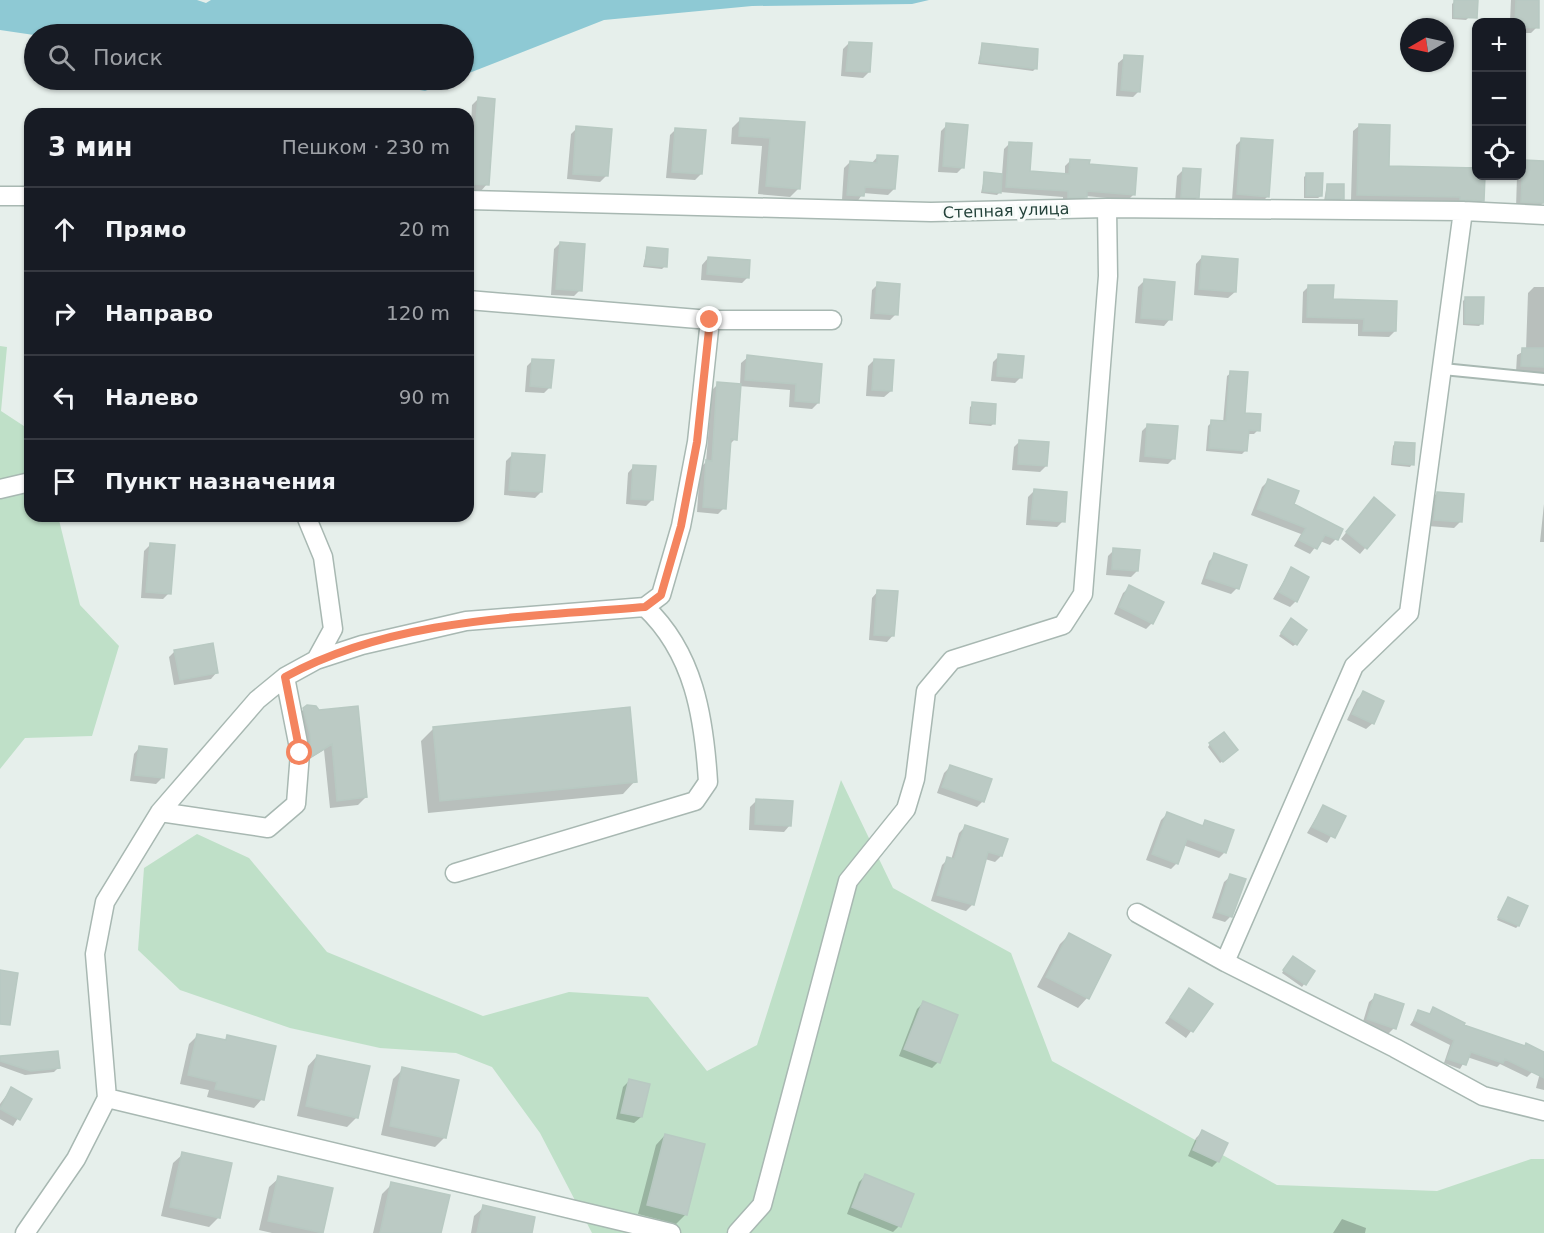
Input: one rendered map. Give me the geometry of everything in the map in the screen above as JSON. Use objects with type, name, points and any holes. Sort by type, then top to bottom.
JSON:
[{"type":"street","points":[[0,196],[24,196]]},
{"type":"street","name":"Степная улица","points":[[474,200],[931,212],[1107,208],[1463,211],[1544,215]]},
{"type":"street","points":[[737,1233],[762,1205],[848,881],[906,809],[915,779],[926,691],[952,660],[1063,625],[1083,594],[1108,276],[1107,208]]},
{"type":"street","points":[[1225,962],[1354,666],[1409,613],[1463,211]]},
{"type":"street","points":[[474,300],[710,320],[832,320]]},
{"type":"street","points":[[25,1233],[76,1160],[107,1098],[94,954],[105,902],[159,812],[258,700],[285,677],[316,660],[362,645],[466,621],[645,607],[661,595],[681,526],[697,442],[710,320]]},
{"type":"street","points":[[0,489],[24,483]]},
{"type":"street","points":[[308,522],[323,557],[333,629],[316,660]]},
{"type":"street","points":[[455,873],[694,801],[708,782],[699,703],[684,656],[664,624],[645,607]]},
{"type":"street","points":[[159,812],[268,828],[296,804],[300,753],[285,677]]},
{"type":"street","points":[[1137,913],[1225,962],[1395,1048],[1483,1096],[1544,1111]]},
{"type":"street","points":[[107,1098],[671,1233]]},
{"type":"lane","points":[[1443,369],[1544,379]]},
{"type":"green space","points":[[0,346],[7,347],[1,411],[24,426],[24,522],[59,522],[80,605],[119,646],[92,736],[25,738],[0,769]]},
{"type":"green space","points":[[841,780],[893,888],[1011,953],[1052,1061],[1277,1185],[1437,1191],[1531,1159],[1544,1159],[1544,1233],[592,1233],[540,1133],[492,1067],[456,1053],[380,1048],[290,1028],[180,990],[138,950],[144,868],[197,834],[249,858],[327,952],[483,1016],[569,992],[648,997],[707,1071],[757,1045]]},
{"type":"water","points":[[0,0],[197,0],[206,3],[211,0],[929,0],[912,4],[752,6],[604,20],[474,71],[474,24],[24,24],[24,34],[0,30]]},
{"type":"building","points":[[1454,0],[1478,0],[1477,18],[1454,17]]},
{"type":"building","points":[[1516,0],[1539,0],[1539,28],[1526,27],[1526,18],[1515,18]]},
{"type":"building","points":[[849,42],[872,43],[870,72],[846,71]]},
{"type":"building","points":[[982,43],[1038,49],[1037,69],[980,62]]},
{"type":"building","points":[[1124,55],[1143,56],[1140,92],[1121,90]]},
{"type":"building","points":[[478,97],[495,99],[489,185],[474,184]]},
{"type":"building","points":[[740,118],[805,122],[800,189],[766,186],[770,138],[739,136]]},
{"type":"building","points":[[946,123],[968,125],[964,168],[943,166]]},
{"type":"building","points":[[1359,124],[1390,125],[1389,166],[1472,168],[1472,180],[1485,180],[1484,201],[1460,200],[1460,197],[1357,195]]},
{"type":"building","points":[[576,126],[612,129],[608,176],[573,174]]},
{"type":"building","points":[[675,128],[706,130],[702,174],[672,172]]},
{"type":"building","points":[[1241,138],[1273,140],[1269,197],[1237,194]]},
{"type":"building","points":[[1009,142],[1032,143],[1030,171],[1069,174],[1070,159],[1090,160],[1089,164],[1137,168],[1135,195],[1087,191],[1087,197],[1068,198],[1068,191],[1006,187]]},
{"type":"building","points":[[877,155],[898,156],[895,189],[865,187],[864,196],[847,195],[850,161],[877,163]]},
{"type":"building","points":[[1526,160],[1544,161],[1544,203],[1521,202],[1522,180],[1526,180]]},
{"type":"building","points":[[1183,168],[1201,169],[1199,198],[1181,197]]},
{"type":"building","points":[[984,172],[1002,174],[1001,193],[983,191]]},
{"type":"building","points":[[1306,173],[1323,173],[1322,196],[1306,196]]},
{"type":"building","points":[[1327,184],[1344,184],[1344,199],[1326,199]]},
{"type":"building","points":[[560,242],[585,244],[582,291],[556,289]]},
{"type":"building","points":[[647,247],[668,249],[667,267],[645,265]]},
{"type":"building","points":[[1202,256],[1238,259],[1236,292],[1199,289]]},
{"type":"building","points":[[708,257],[750,260],[749,278],[707,274]]},
{"type":"building","points":[[1144,279],[1175,282],[1172,320],[1141,318]]},
{"type":"building","points":[[877,282],[900,284],[898,315],[875,313]]},
{"type":"building","points":[[1308,285],[1334,285],[1333,299],[1397,301],[1396,331],[1363,331],[1364,319],[1307,317]]},
{"type":"building","points":[[1465,297],[1484,297],[1483,324],[1465,323]]},
{"type":"building","points":[[1522,348],[1544,348],[1544,367],[1521,366]]},
{"type":"building","points":[[998,354],[1024,356],[1022,378],[997,376]]},
{"type":"building","points":[[747,355],[822,364],[819,403],[795,401],[796,384],[745,380]]},
{"type":"building","points":[[532,359],[554,360],[551,388],[530,386]]},
{"type":"building","points":[[874,359],[894,360],[892,391],[872,390]]},
{"type":"building","points":[[1230,371],[1248,372],[1245,413],[1261,414],[1260,431],[1249,430],[1247,451],[1209,448],[1211,420],[1226,421]]},
{"type":"building","points":[[717,382],[741,384],[737,440],[731,439],[726,509],[703,507],[706,460],[712,461]]},
{"type":"building","points":[[972,402],[996,404],[995,424],[971,422]]},
{"type":"building","points":[[1147,424],[1178,426],[1175,459],[1145,456]]},
{"type":"building","points":[[1019,440],[1049,442],[1047,466],[1018,464]]},
{"type":"building","points":[[1395,442],[1415,443],[1414,465],[1393,463]]},
{"type":"building","points":[[512,453],[545,455],[542,492],[509,490]]},
{"type":"building","points":[[633,465],[656,466],[653,500],[631,499]]},
{"type":"building","points":[[1268,479],[1299,491],[1294,504],[1343,529],[1338,540],[1325,535],[1317,549],[1299,540],[1306,528],[1257,509]]},
{"type":"building","points":[[1034,489],[1067,492],[1065,522],[1031,519]]},
{"type":"building","points":[[1437,492],[1464,494],[1462,522],[1434,520]]},
{"type":"building","points":[[1374,497],[1395,515],[1367,549],[1346,532]]},
{"type":"building","points":[[150,543],[175,545],[171,594],[146,592]]},
{"type":"building","points":[[1113,548],[1140,550],[1138,571],[1112,569]]},
{"type":"building","points":[[1214,553],[1247,565],[1239,589],[1206,578]]},
{"type":"building","points":[[1291,567],[1309,577],[1297,602],[1279,592]]},
{"type":"building","points":[[1129,585],[1164,602],[1153,624],[1119,607]]},
{"type":"building","points":[[877,590],[898,591],[894,636],[874,635]]},
{"type":"building","points":[[1291,618],[1307,630],[1297,645],[1281,633]]},
{"type":"building","points":[[213,643],[218,673],[180,680],[174,650]]},
{"type":"building","points":[[1363,691],[1384,701],[1374,724],[1352,714]]},
{"type":"building","points":[[307,705],[316,706],[319,710],[358,706],[367,797],[337,801],[332,744],[311,757],[310,735],[303,708]]},
{"type":"building","points":[[630,707],[637,782],[440,801],[433,727]]},
{"type":"building","points":[[1224,732],[1238,750],[1223,762],[1209,743]]},
{"type":"building","points":[[139,746],[167,749],[164,778],[135,775]]},
{"type":"building","points":[[950,765],[992,779],[984,802],[942,787]]},
{"type":"building","points":[[756,799],[793,801],[791,826],[755,824]]},
{"type":"building","points":[[1323,805],[1346,816],[1335,838],[1312,827]]},
{"type":"building","points":[[1167,812],[1203,826],[1205,820],[1234,830],[1226,853],[1187,839],[1178,864],[1152,854]]},
{"type":"building","points":[[965,825],[1008,839],[1002,856],[988,852],[974,905],[937,895],[947,857],[954,859]]},
{"type":"building","points":[[1230,874],[1246,879],[1232,917],[1217,912]]},
{"type":"building","points":[[1508,897],[1528,906],[1519,926],[1498,917]]},
{"type":"building","points":[[1069,933],[1111,955],[1089,999],[1046,977]]},
{"type":"building","points":[[1293,956],[1315,971],[1306,985],[1283,970]]},
{"type":"building","points":[[0,970],[18,973],[10,1025],[0,1024]]},
{"type":"building","points":[[1189,988],[1213,1004],[1193,1032],[1170,1017]]},
{"type":"building","points":[[1375,994],[1404,1004],[1396,1029],[1367,1019]]},
{"type":"building","points":[[923,1001],[958,1015],[940,1063],[904,1049]]},
{"type":"building","points":[[1433,1007],[1465,1023],[1464,1025],[1525,1046],[1526,1043],[1544,1052],[1544,1078],[1505,1059],[1503,1063],[1471,1052],[1466,1065],[1447,1059],[1454,1040],[1414,1020],[1418,1010],[1430,1014]]},
{"type":"building","points":[[197,1034],[226,1040],[227,1035],[276,1046],[264,1100],[215,1089],[217,1082],[188,1075]]},
{"type":"building","points":[[58,1051],[60,1068],[31,1071],[0,1061],[0,1056]]},
{"type":"building","points":[[317,1055],[370,1066],[358,1118],[306,1106]]},
{"type":"building","points":[[402,1067],[459,1080],[446,1138],[390,1126]]},
{"type":"building","points":[[629,1079],[650,1084],[642,1117],[621,1113]]},
{"type":"building","points":[[11,1087],[32,1099],[20,1120],[0,1109]]},
{"type":"building","points":[[1202,1130],[1228,1143],[1219,1162],[1193,1150]]},
{"type":"building","points":[[665,1134],[705,1144],[687,1215],[647,1205]]},
{"type":"building","points":[[182,1152],[232,1163],[220,1218],[170,1207]]},
{"type":"building","points":[[865,1174],[914,1194],[901,1227],[852,1207]]},
{"type":"building","points":[[278,1176],[333,1188],[323,1233],[268,1221]]},
{"type":"building","points":[[391,1182],[450,1195],[441,1233],[380,1233]]},
{"type":"building","points":[[483,1205],[535,1217],[532,1233],[477,1233]]},
{"type":"route","points":[[300,753],[285,677],[316,660],[362,645],[466,621],[645,607],[661,595],[681,526],[697,442],[710,320]]}]
